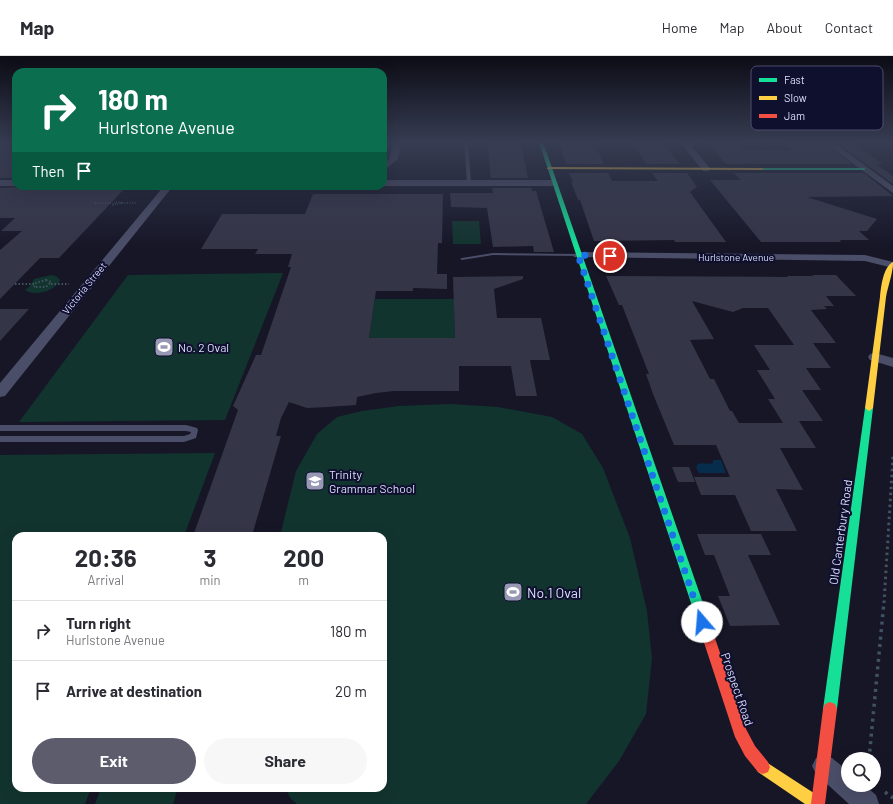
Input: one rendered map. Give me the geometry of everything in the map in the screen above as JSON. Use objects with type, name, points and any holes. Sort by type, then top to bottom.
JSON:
[{"type":"street","name":"Prospect Road","points":[[552,177],[740,732],[750,751],[764,768],[818,804]]},
{"type":"street","points":[[875,177],[893,190]]},
{"type":"street","points":[[0,183],[12,183]]},
{"type":"street","points":[[387,183],[554,183]]},
{"type":"street","name":"Victoria Street","points":[[2,386],[166,190]]},
{"type":"street","name":"Hurlstone Avenue","points":[[578,255],[865,258],[893,265]]},
{"type":"street","name":"Old Canterbury Road","points":[[818,804],[885,286],[893,265]]},
{"type":"street","points":[[876,357],[893,363]]},
{"type":"street","points":[[822,764],[867,804]]},
{"type":"lane","points":[[469,177],[469,183]]},
{"type":"lane","points":[[462,259],[493,254],[578,255]]},
{"type":"lane","points":[[0,428],[186,428],[195,430],[193,436],[184,439],[0,439]]},
{"type":"path","points":[[95,203],[116,205],[121,203],[139,204]]},
{"type":"path","points":[[15,284],[34,284],[46,280],[50,280],[50,284]]},
{"type":"path","points":[[34,284],[34,287],[39,288],[50,284],[69,284]]},
{"type":"path","points":[[870,752],[886,579],[893,456]]},
{"type":"green space","points":[[452,221],[479,221],[481,244],[453,244]]},
{"type":"green space","name":"No. 2 Oval","points":[[283,273],[225,420],[19,422],[128,275]]},
{"type":"green space","points":[[51,275],[56,276],[60,280],[58,284],[50,290],[34,293],[25,290],[30,286],[34,279]]},
{"type":"green space","points":[[375,299],[454,299],[455,338],[369,338]]},
{"type":"green space","name":"No.1 Oval","points":[[451,404],[498,407],[552,417],[582,434],[603,468],[630,538],[647,611],[652,658],[646,714],[619,761],[586,804],[297,804],[291,799],[287,792],[387,792],[387,532],[281,532],[296,471],[317,434],[337,417],[362,411],[399,406]]},
{"type":"green space","points":[[215,453],[185,532],[12,532],[12,792],[90,792],[85,804],[0,804],[0,455]]},
{"type":"green space","points":[[100,792],[177,792],[173,804],[95,804]]},
{"type":"water","points":[[713,460],[721,460],[726,473],[699,473],[696,467],[698,464],[711,464],[713,463]]},
{"type":"building","points":[[0,177],[12,177],[12,178]]},
{"type":"building","points":[[491,177],[528,178],[491,178]]},
{"type":"building","points":[[571,177],[610,177],[612,181],[658,181],[655,177],[690,177],[697,187],[690,192],[726,242],[675,242],[674,240],[594,241],[580,200],[578,200],[571,182],[573,182]]},
{"type":"building","points":[[738,177],[869,177],[893,196],[807,197],[877,219],[867,231],[859,231],[869,240],[840,240],[841,242],[761,242],[710,180],[741,180]]},
{"type":"building","points":[[883,177],[893,177],[893,184]]},
{"type":"building","points":[[12,187],[12,190],[123,190],[59,258],[40,258],[0,299],[0,250],[22,231],[1,231],[15,218],[0,218],[0,188]]},
{"type":"building","points":[[492,188],[531,188],[532,191],[536,191],[554,252],[534,252],[533,246],[493,247],[487,208],[451,207],[450,193],[493,193]]},
{"type":"building","points":[[313,194],[443,194],[442,243],[438,243],[437,274],[447,274],[447,289],[413,288],[413,291],[376,291],[369,338],[455,338],[453,277],[523,276],[523,279],[494,289],[497,318],[541,318],[550,360],[530,360],[537,396],[516,396],[511,366],[459,366],[459,391],[394,391],[376,393],[357,397],[356,405],[327,407],[307,408],[289,402],[281,418],[276,436],[281,436],[253,532],[194,532],[238,410],[233,406],[256,355],[261,355],[291,267],[288,267],[292,254],[255,254],[258,249],[201,249],[222,214],[305,214]]},
{"type":"building","points":[[812,275],[836,275],[856,296],[826,296],[834,306],[824,306],[827,309],[811,310],[836,343],[813,343],[831,368],[806,368],[821,390],[802,390],[823,421],[799,421],[816,448],[780,448],[803,490],[776,489],[797,531],[751,531],[735,495],[701,495],[694,477],[730,477],[716,445],[674,445],[653,394],[646,374],[649,374],[622,305],[619,305],[606,276],[814,276]],"holes":[[[692,301],[733,312],[743,308],[768,308],[794,345],[754,345],[770,370],[757,370],[775,399],[768,399],[783,423],[739,423],[732,411],[730,411],[714,379],[710,379],[690,340],[714,339]]]},
{"type":"building","points":[[0,309],[29,309],[0,341]]},
{"type":"building","points":[[672,467],[689,467],[695,482],[678,482]]},
{"type":"building","points":[[697,534],[761,534],[771,555],[748,555],[780,625],[730,626],[718,596],[730,596],[714,555],[705,555]]},
{"type":"traffic: fast","points":[[553,177],[699,609]]},
{"type":"traffic: fast","points":[[830,709],[869,408]]},
{"type":"traffic: slow","points":[[869,408],[883,297],[886,280],[893,264]]},
{"type":"traffic: slow","points":[[763,767],[818,804]]},
{"type":"traffic: jam","points":[[699,609],[740,732],[750,751],[763,767]]},
{"type":"traffic: jam","points":[[818,804],[830,709]]},
{"type":"place","name":"No. 2 Oval","points":[[164,347]]},
{"type":"place","name":"Trinity Grammar School","points":[[315,481]]},
{"type":"place","name":"No.1 Oval","points":[[513,592]]},
{"type":"route","points":[[610,256],[578,255],[702,622]]}]
